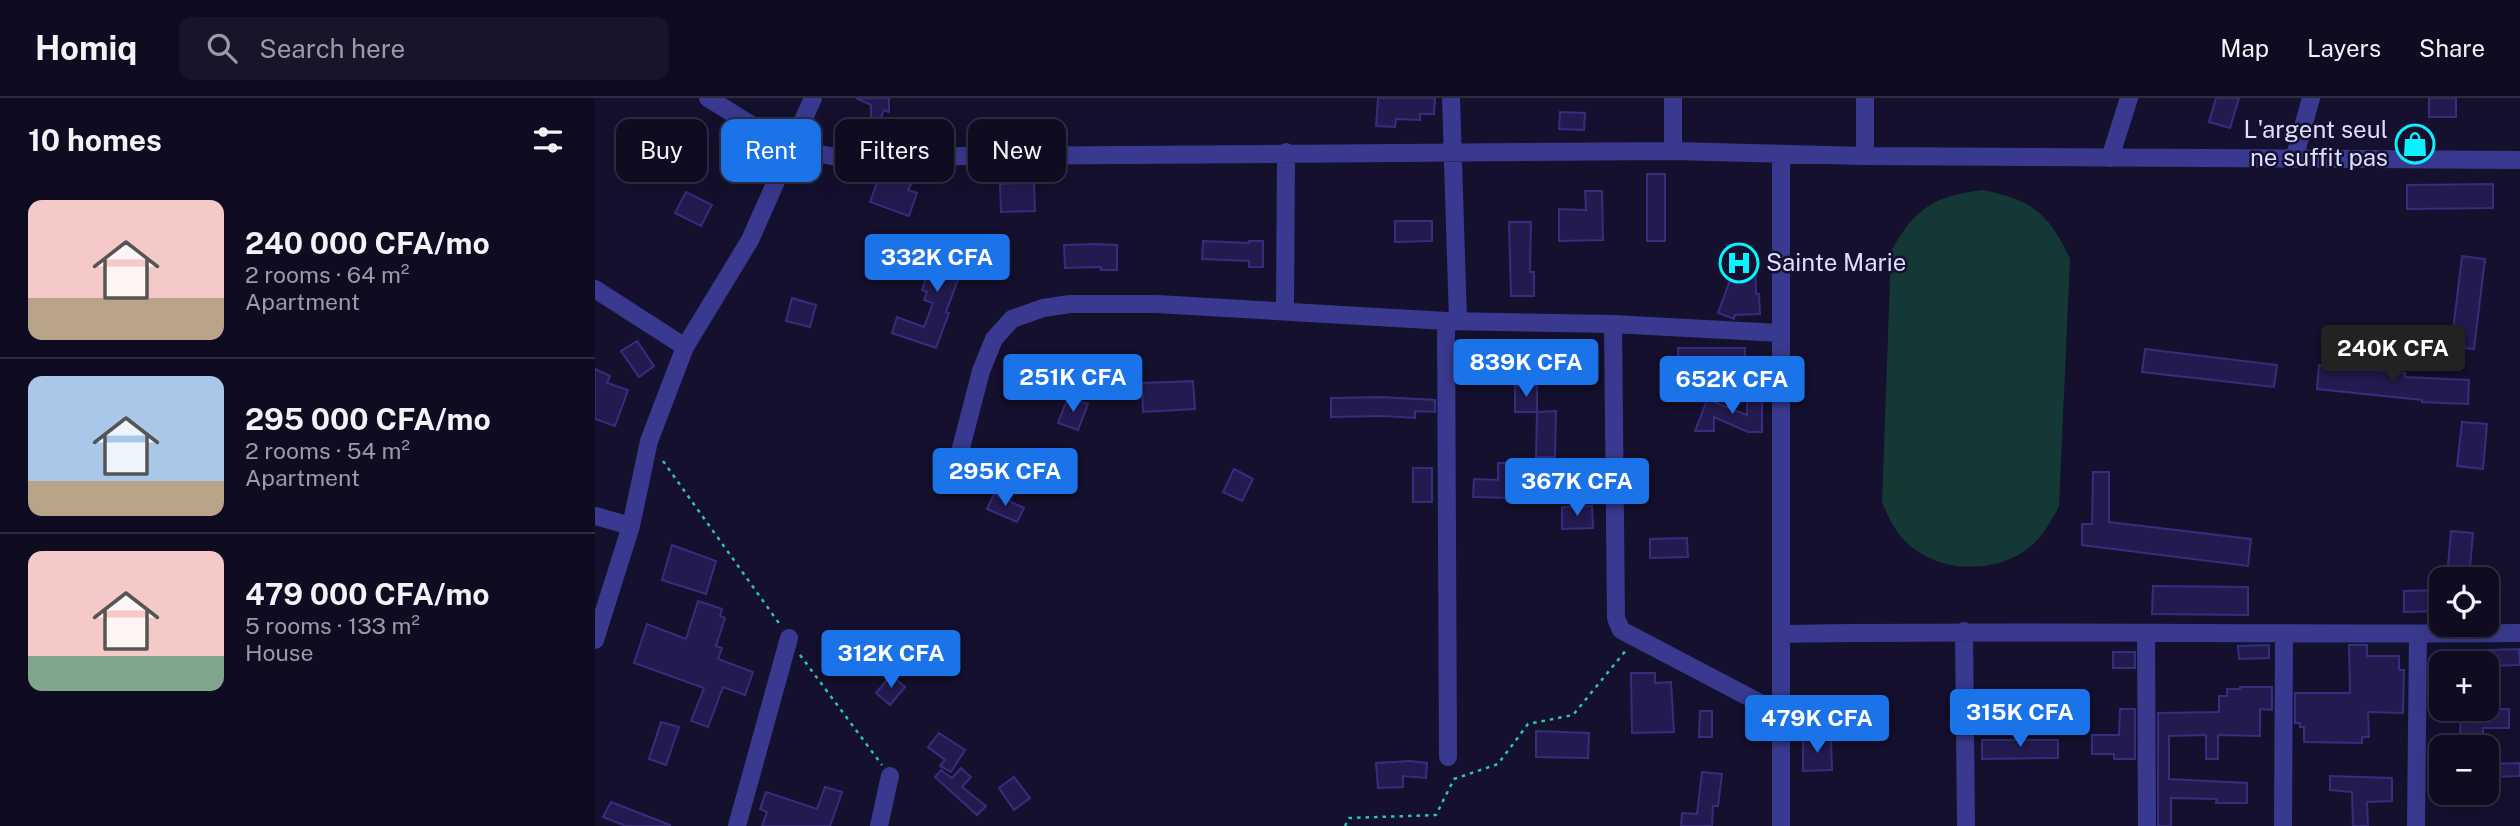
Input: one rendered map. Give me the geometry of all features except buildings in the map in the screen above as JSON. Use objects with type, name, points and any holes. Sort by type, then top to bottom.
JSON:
[{"type":"street","points":[[708,98],[742,119]]},
{"type":"street","points":[[804,119],[813,98]]},
{"type":"street","points":[[1448,757],[1451,98]]},
{"type":"street","points":[[1673,98],[1673,150]]},
{"type":"street","points":[[1865,98],[1865,156]]},
{"type":"street","points":[[2110,158],[2129,98]]},
{"type":"street","points":[[2294,159],[2312,98]]},
{"type":"street","points":[[821,154],[837,157],[1673,150],[1865,156],[2520,160]]},
{"type":"street","points":[[1285,311],[1286,152]]},
{"type":"street","points":[[1781,155],[1781,826]]},
{"type":"street","points":[[595,640],[631,526],[649,441],[685,347],[750,240],[775,182]]},
{"type":"street","points":[[595,289],[685,347]]},
{"type":"street","points":[[955,471],[981,371],[994,339],[1013,319],[1043,308],[1070,304],[1157,304],[1452,321],[1613,324],[1781,333]]},
{"type":"street","points":[[1613,324],[1616,618],[1621,630],[1781,714]]},
{"type":"street","points":[[595,516],[631,526]]},
{"type":"street","points":[[1781,634],[1964,631],[2284,635],[2520,633]]},
{"type":"street","points":[[1964,631],[1966,826]]},
{"type":"street","points":[[2146,633],[2147,826]]},
{"type":"street","points":[[2416,826],[2418,634]]},
{"type":"street","points":[[2283,826],[2284,635]]},
{"type":"street","points":[[737,826],[789,638]]},
{"type":"street","points":[[879,826],[890,776]]},
{"type":"path","points":[[649,441],[890,776]]},
{"type":"path","points":[[1345,826],[1349,818],[1436,816],[1454,779],[1498,764],[1528,724],[1573,715],[1635,639]]},
{"type":"green space","points":[[1983,190],[2027,204],[2037,211],[2054,230],[2070,259],[2059,506],[2044,532],[2023,552],[2007,560],[1971,567],[1936,561],[1920,553],[1894,527],[1882,503],[1891,251],[1909,224],[1928,207],[1951,196]]},
{"type":"place","name":"L'argent seul ne suffit pas","points":[[2415,144]]},
{"type":"place","name":"Sainte Marie","points":[[1739,263]]}]
